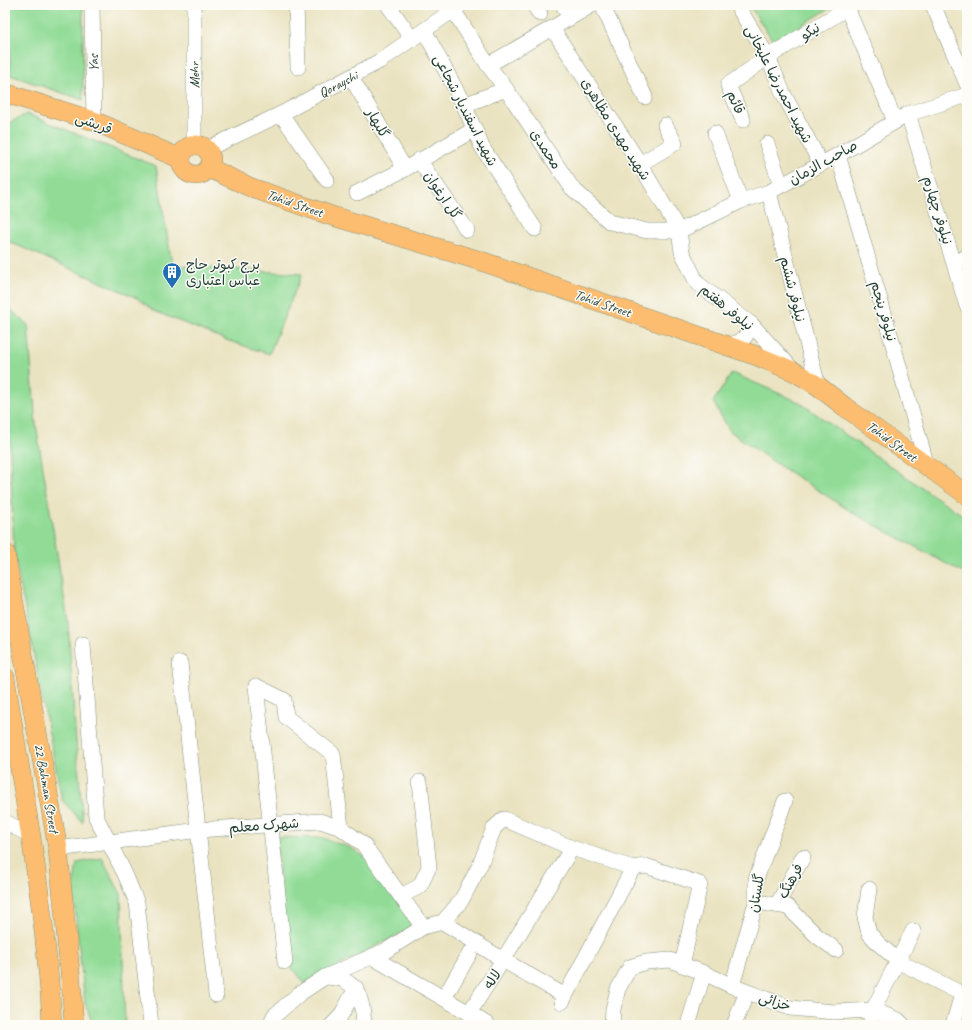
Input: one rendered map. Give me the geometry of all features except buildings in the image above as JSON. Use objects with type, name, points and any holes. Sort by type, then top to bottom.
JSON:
[{"type":"main road","name":"قریشی","points":[[5,93],[94,121],[181,158]]},
{"type":"main road","points":[[188,147],[200,147],[211,155],[212,162],[204,173],[191,175],[182,165],[181,158],[183,152],[188,147]]},
{"type":"main road","name":"Tohid Street","points":[[209,168],[252,188],[322,213],[484,262],[757,356],[795,372],[818,386],[967,495]]},
{"type":"main road","name":"22 Bahman Street","points":[[5,553],[58,849],[74,1025]]},
{"type":"main road","name":"22 Bahman Street","points":[[5,677],[42,907],[50,982],[52,1025]]},
{"type":"main road","points":[[71,982],[83,1025]]},
{"type":"street","name":"Yas","points":[[92,5],[94,121]]},
{"type":"street","name":"Mehr","points":[[194,5],[200,147]]},
{"type":"street","points":[[296,5],[298,67]]},
{"type":"street","points":[[388,5],[412,39]]},
{"type":"street","points":[[488,66],[552,28],[566,11],[592,5]]},
{"type":"street","points":[[602,5],[645,97]]},
{"type":"street","name":"شهید احمدرضا علیخانی","points":[[737,5],[768,57],[783,93],[821,164]]},
{"type":"street","points":[[933,5],[967,84]]},
{"type":"street","name":"Qorayshi","points":[[200,147],[281,114],[352,77],[380,61],[454,7]]},
{"type":"street","name":"محمدی","points":[[454,7],[488,66],[506,89],[572,188],[610,222],[647,231],[678,231]]},
{"type":"street","name":"نیکو","points":[[768,57],[850,7]]},
{"type":"street","name":"نیلوفر چهارم","points":[[850,7],[902,118],[955,265],[967,306]]},
{"type":"street","name":"شهید مهدی مظاهری","points":[[552,28],[640,164],[678,231]]},
{"type":"street","name":"شهید اسفندیار شجاعی","points":[[424,30],[464,105],[482,147],[535,229]]},
{"type":"street","name":"قائم","points":[[744,120],[728,85],[768,57]]},
{"type":"street","name":"گلبهار","points":[[352,77],[405,169]]},
{"type":"street","points":[[464,105],[506,89]]},
{"type":"street","name":"صاحب الزمان","points":[[678,231],[741,201],[775,188],[838,155],[902,118],[967,95]]},
{"type":"street","points":[[281,114],[327,180]]},
{"type":"street","points":[[640,164],[675,143],[665,125]]},
{"type":"street","points":[[357,193],[405,169],[475,129]]},
{"type":"street","points":[[715,133],[741,201]]},
{"type":"street","name":"نیلوفر ششم","points":[[767,144],[775,188],[818,386]]},
{"type":"street","name":"نیلوفر پنجم","points":[[838,155],[927,466]]},
{"type":"street","name":"گل ارغوان","points":[[419,160],[467,230]]},
{"type":"street","name":"نیلوفر هفتم","points":[[678,231],[682,252],[697,283],[751,324],[795,372]]},
{"type":"street","points":[[955,265],[967,256]]},
{"type":"street","points":[[726,346],[744,340],[748,334],[751,324]]},
{"type":"street","points":[[83,644],[96,817],[125,874],[137,903],[151,1025]]},
{"type":"street","points":[[180,663],[216,995]]},
{"type":"street","points":[[285,962],[256,686],[284,700],[286,717],[333,754],[341,828]]},
{"type":"street","points":[[401,896],[420,886],[429,867],[420,782]]},
{"type":"street","name":"گلستان","points":[[732,986],[756,902],[756,879],[785,801]]},
{"type":"street","points":[[270,1025],[274,1016],[299,994],[325,977],[387,950],[423,927],[442,922],[461,901],[480,865],[494,828],[504,819],[572,848],[633,868],[646,866],[700,884],[682,965]]},
{"type":"street","name":"شهرک معلم","points":[[58,849],[198,830],[320,821],[341,828],[363,844],[423,927]]},
{"type":"street","points":[[5,822],[30,835]]},
{"type":"street","name":"لاله","points":[[469,1013],[572,848]]},
{"type":"street","name":"فرهنگ","points":[[777,905],[803,856]]},
{"type":"street","points":[[442,922],[564,999],[633,868]]},
{"type":"street","points":[[869,889],[866,917],[870,933],[898,961],[962,994],[953,1025]]},
{"type":"street","points":[[756,902],[788,907],[817,936],[836,950]]},
{"type":"street","points":[[903,1025],[898,1020],[871,1018],[913,931]]},
{"type":"street","points":[[444,998],[470,952]]},
{"type":"street","points":[[372,957],[488,1025]]},
{"type":"street","name":"خزائی","points":[[612,1025],[613,1009],[618,989],[630,968],[646,962],[670,960],[790,1008],[832,1019],[871,1018]]},
{"type":"street","points":[[688,1025],[704,973]]},
{"type":"street","points":[[325,977],[342,979],[356,988],[363,1008],[364,1025]]},
{"type":"street","points":[[332,1025],[340,1017],[356,988]]},
{"type":"street","points":[[734,1025],[747,992]]},
{"type":"green space","points":[[9,5],[83,5],[83,100],[10,75]]},
{"type":"green space","points":[[749,5],[835,5],[774,42]]},
{"type":"green space","points":[[27,114],[156,166],[172,265],[302,274],[269,354],[226,340],[154,311],[137,298],[5,240],[5,125]]},
{"type":"green space","points":[[9,308],[28,325],[36,425],[68,621],[83,823],[62,800],[14,552],[7,373]]},
{"type":"green space","points":[[732,373],[799,402],[967,518],[967,575],[855,514],[766,457],[730,431],[713,402]]},
{"type":"green space","points":[[276,837],[323,838],[351,848],[369,860],[414,926],[305,984],[296,972],[288,965]]},
{"type":"green space","points":[[102,858],[121,894],[125,1025],[93,1025],[85,1003],[73,890],[77,863]]},
{"type":"place","name":"برج کبوتر حاج عباس اعتباری","points":[[172,289]]}]
